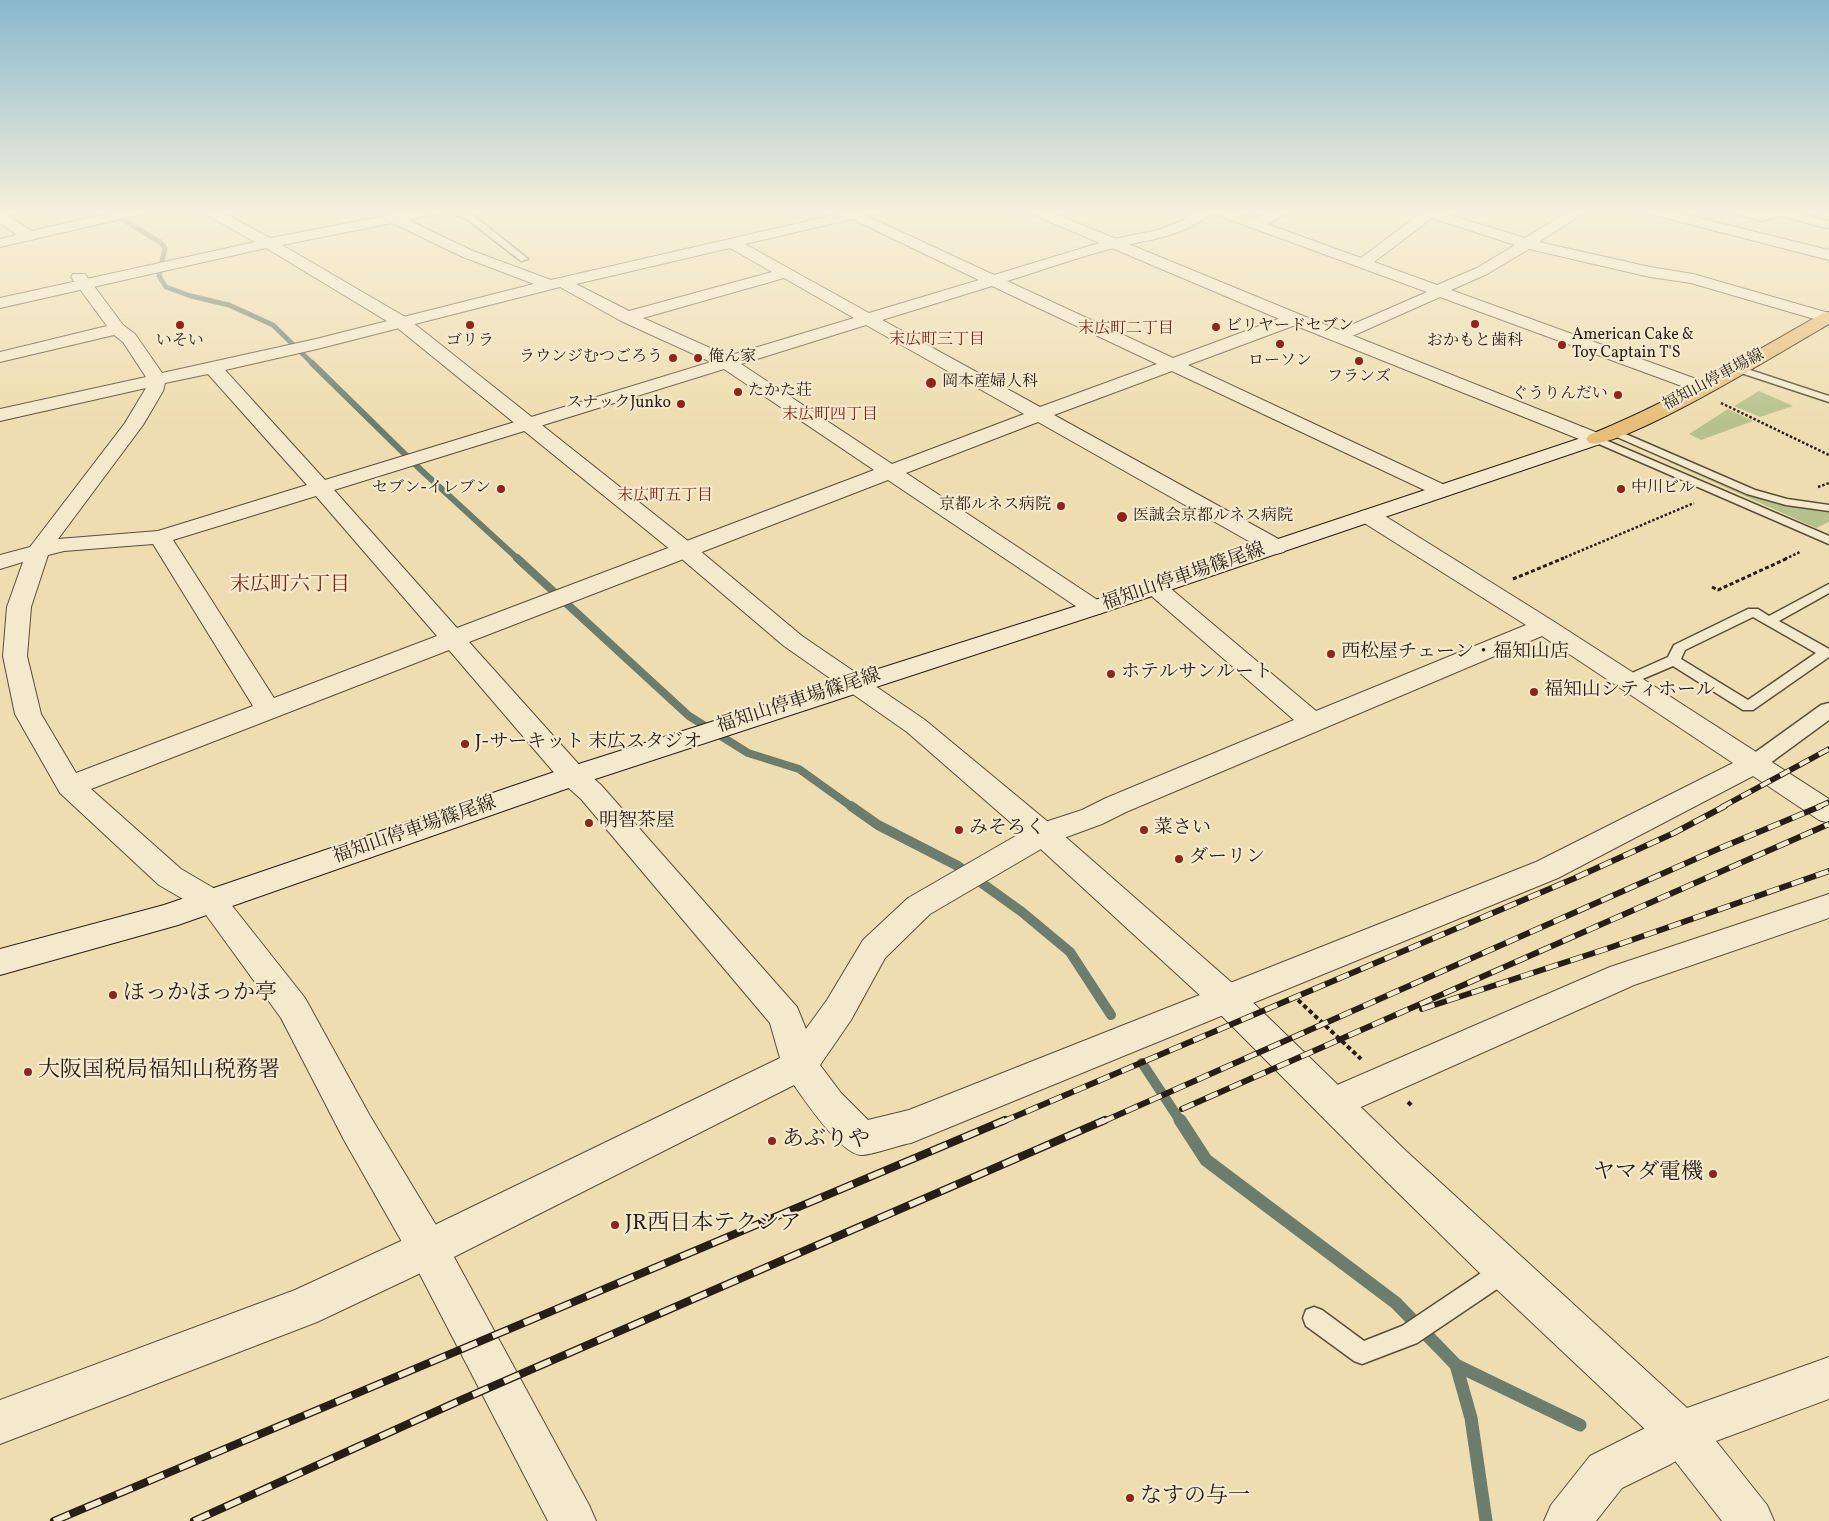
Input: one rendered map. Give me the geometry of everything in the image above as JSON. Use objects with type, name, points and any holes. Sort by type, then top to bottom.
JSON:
[{"type":"main road","name":"福知山停車場線","points":[[1605,436],[1704,388],[1828,318]]},
{"type":"street","points":[[0,295],[82,281]]},
{"type":"street","points":[[0,303],[82,281]]},
{"type":"street","points":[[82,281],[117,328],[129,338],[157,380],[154,391],[134,424],[39,549],[19,606],[15,656],[28,714],[70,786],[170,877],[211,901],[293,1008],[357,1128],[428,1249],[573,1521]]},
{"type":"street","points":[[331,281],[401,322],[685,550],[793,641],[916,726],[1043,834],[1227,999],[1393,1163],[1505,1270],[1681,1432],[1751,1521]]},
{"type":"street","points":[[547,281],[587,297],[726,362],[1094,608]]},
{"type":"street","points":[[0,415],[317,344],[569,281]]},
{"type":"street","points":[[627,317],[757,281]]},
{"type":"street","points":[[800,281],[1276,546]]},
{"type":"street","points":[[0,562],[39,549],[63,544],[160,537],[992,281]]},
{"type":"street","points":[[997,281],[1442,491]]},
{"type":"street","points":[[1204,281],[1295,319],[1605,436]]},
{"type":"street","points":[[1240,281],[1359,329],[1605,436]]},
{"type":"street","points":[[1412,281],[1704,388]]},
{"type":"street","points":[[1341,336],[1432,296],[1437,290],[1458,281]]},
{"type":"street","points":[[1699,281],[1828,318]]},
{"type":"street","points":[[70,786],[1171,364],[1295,319]]},
{"type":"street","points":[[0,357],[117,328]]},
{"type":"street","points":[[212,367],[321,488],[573,776],[591,792],[785,1017],[800,1065],[828,1104],[861,1138],[911,1126],[1547,870],[1754,764],[1829,710]]},
{"type":"street","name":"福知山停車場篠尾線","points":[[0,962],[78,942],[211,901],[573,776],[853,684],[1156,588],[1605,436]]},
{"type":"street","points":[[1369,516],[1628,680],[1829,813]]},
{"type":"street","points":[[160,537],[268,709]]},
{"type":"street","points":[[1156,588],[1313,723]]},
{"type":"street","points":[[0,1422],[303,1308],[428,1249],[800,1065],[839,1010],[874,949],[919,906],[1043,834],[1092,817],[1116,804],[1544,626]]},
{"type":"street","points":[[1334,1103],[1622,976],[1829,906]]},
{"type":"street","points":[[1567,1521],[1606,1472],[1655,1448],[1681,1432],[1829,1378]]},
{"type":"lane","points":[[1738,369],[1829,399]]},
{"type":"lane","points":[[1605,436],[1751,492],[1786,502],[1829,508]]},
{"type":"lane","points":[[1605,436],[1827,538]]},
{"type":"lane","points":[[1810,505],[1829,497]]},
{"type":"lane","points":[[1769,621],[1829,588]]},
{"type":"lane","points":[[1628,680],[1674,660],[1679,648],[1753,612],[1827,652],[1748,707],[1674,660]]},
{"type":"lane","points":[[1314,1318],[1362,1353],[1409,1335],[1505,1270]]},
{"type":"path","points":[[1727,399],[1720,402],[1829,455]]},
{"type":"path","points":[[1813,489],[1829,483]]},
{"type":"path","points":[[1508,581],[1697,501]]},
{"type":"path","points":[[1712,587],[1718,590],[1800,552]]},
{"type":"path","points":[[1275,979],[1414,1107]]},
{"type":"green space","points":[[1759,391],[1793,406],[1760,417],[1734,406]]},
{"type":"green space","points":[[1728,409],[1753,421],[1701,440],[1689,434]]},
{"type":"green space","points":[[1671,461],[1758,498],[1777,504],[1829,512],[1829,522],[1816,528],[1669,462]]},
{"type":"waterway","points":[[162,281],[166,287],[191,296],[229,305],[273,325],[313,364]]},
{"type":"waterway","points":[[312,363],[421,470],[518,559]]},
{"type":"waterway","points":[[517,558],[689,716],[748,753],[799,769],[852,807]]},
{"type":"waterway","points":[[851,806],[878,825],[958,866],[1022,912],[1070,952],[1111,1015]]},
{"type":"waterway","points":[[1142,1063],[1181,1122]]},
{"type":"waterway","points":[[1180,1120],[1206,1160],[1396,1303],[1456,1365]]},
{"type":"waterway","points":[[1456,1365],[1580,1425]]},
{"type":"waterway","points":[[1456,1365],[1471,1418],[1486,1521]]},
{"type":"railway","points":[[1722,807],[1829,749]]},
{"type":"railway","points":[[1818,807],[1829,802]]},
{"type":"railway","points":[[1002,1122],[1575,878],[1674,833],[1725,806]]},
{"type":"railway","points":[[1102,1122],[1718,849],[1821,806]]},
{"type":"railway","points":[[1182,1109],[1829,824]]},
{"type":"railway","points":[[1422,1009],[1606,949],[1829,871]]},
{"type":"railway","points":[[54,1521],[1005,1120]]},
{"type":"railway","points":[[194,1521],[461,1400],[1105,1120]]},
{"type":"place","name":"おかもと歯科","points":[[1475,324]]},
{"type":"place","name":"いそい","points":[[180,325]]},
{"type":"place","name":"ゴリラ","points":[[470,325]]},
{"type":"place","name":"ビリヤードセブン","points":[[1216,327]]},
{"type":"place","name":"ローソン","points":[[1280,344]]},
{"type":"place","name":"American Cake & Toy Captain T'S","points":[[1562,345]]},
{"type":"place","name":"ラウンジむつごろう","points":[[673,358]]},
{"type":"place","name":"俺ん家","points":[[698,358]]},
{"type":"place","name":"フランズ","points":[[1359,361]]},
{"type":"place","name":"岡本産婦人科","points":[[931,383]]},
{"type":"place","name":"たかた荘","points":[[738,392]]},
{"type":"place","name":"ぐうりんだい","points":[[1618,395]]},
{"type":"place","name":"スナックJunko","points":[[681,404]]},
{"type":"place","name":"セブン-イレブン","points":[[501,489]]},
{"type":"place","name":"中川ビル","points":[[1621,489]]},
{"type":"place","name":"京都ルネス病院","points":[[1061,506]]},
{"type":"place","name":"医誠会京都ルネス病院","points":[[1122,517]]},
{"type":"place","name":"西松屋チェーン・福知山店","points":[[1331,654]]},
{"type":"place","name":"ホテルサンルート","points":[[1111,674]]},
{"type":"place","name":"福知山シティホール","points":[[1534,692]]},
{"type":"place","name":"J-サーキット 末広スタジオ","points":[[465,744]]},
{"type":"place","name":"明智茶屋","points":[[589,823]]},
{"type":"place","name":"みそろく","points":[[959,830]]},
{"type":"place","name":"菜さい","points":[[1144,830]]},
{"type":"place","name":"ダーリン","points":[[1179,859]]},
{"type":"place","name":"ほっかほっか亭","points":[[113,995]]},
{"type":"place","name":"大阪国税局福知山税務署","points":[[28,1072]]},
{"type":"place","name":"あぶりや","points":[[772,1141]]},
{"type":"place","name":"ヤマダ電機","points":[[1713,1174]]},
{"type":"place","name":"JR西日本テクシア","points":[[615,1225]]},
{"type":"place","name":"なすの与一","points":[[1130,1498]]},
{"type":"district","name":"末広町二丁目","points":[[1126,330]]},
{"type":"district","name":"末広町三丁目","points":[[937,341]]},
{"type":"district","name":"末広町四丁目","points":[[830,416]]},
{"type":"district","name":"末広町五丁目","points":[[665,497]]},
{"type":"district","name":"末広町六丁目","points":[[290,586]]}]
